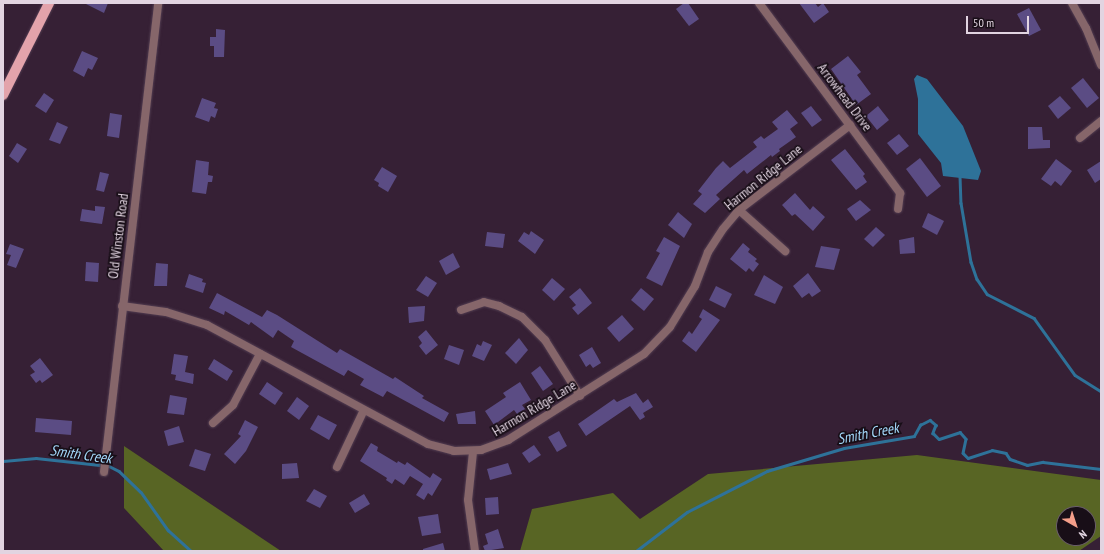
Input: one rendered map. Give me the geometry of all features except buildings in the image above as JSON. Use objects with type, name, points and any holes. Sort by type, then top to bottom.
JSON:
[{"type":"main road","points":[[3,95],[49,3]]},
{"type":"street","name":"Old Winston Road","points":[[104,472],[158,3]]},
{"type":"street","name":"Arrowhead Drive","points":[[759,3],[900,193],[898,209]]},
{"type":"street","points":[[1072,3],[1086,28],[1101,66]]},
{"type":"street","points":[[1080,138],[1101,121]]},
{"type":"street","name":"Harmon Ridge Lane","points":[[122,306],[188,318],[260,354],[428,444],[454,451],[473,452],[508,440],[580,396],[644,354],[670,327],[695,286],[708,252],[723,228],[739,210],[850,125]]},
{"type":"street","points":[[739,210],[785,251]]},
{"type":"street","points":[[461,310],[484,302],[500,306],[522,317],[545,340],[580,396]]},
{"type":"street","points":[[213,423],[233,405],[260,354]]},
{"type":"street","points":[[337,467],[364,410]]},
{"type":"street","points":[[473,452],[468,500],[476,551]]},
{"type":"green space","points":[[124,446],[281,551],[164,551],[124,508]]},
{"type":"green space","points":[[917,455],[1101,480],[1101,536],[1096,539],[1096,506],[1056,506],[1056,546],[1086,546],[1079,551],[520,551],[532,509],[613,493],[640,519],[708,474]]},
{"type":"water","points":[[917,75],[927,79],[963,126],[981,171],[978,180],[943,176],[941,163],[918,134],[918,99],[914,79]]},
{"type":"waterway","points":[[960,176],[961,203],[971,262],[977,279],[987,294],[1034,318],[1075,375],[1101,391]]},
{"type":"waterway","name":"Smith Creek","points":[[636,551],[687,512],[767,471],[844,448],[914,436],[920,425],[930,420],[936,425],[933,433],[939,439],[960,432],[966,439],[963,453],[968,458],[992,450],[1006,453],[1010,459],[1027,465],[1043,462],[1101,469]]},
{"type":"waterway","name":"Smith Creek","points":[[3,461],[36,458],[109,466],[119,471],[141,492],[168,530],[191,551]]}]
